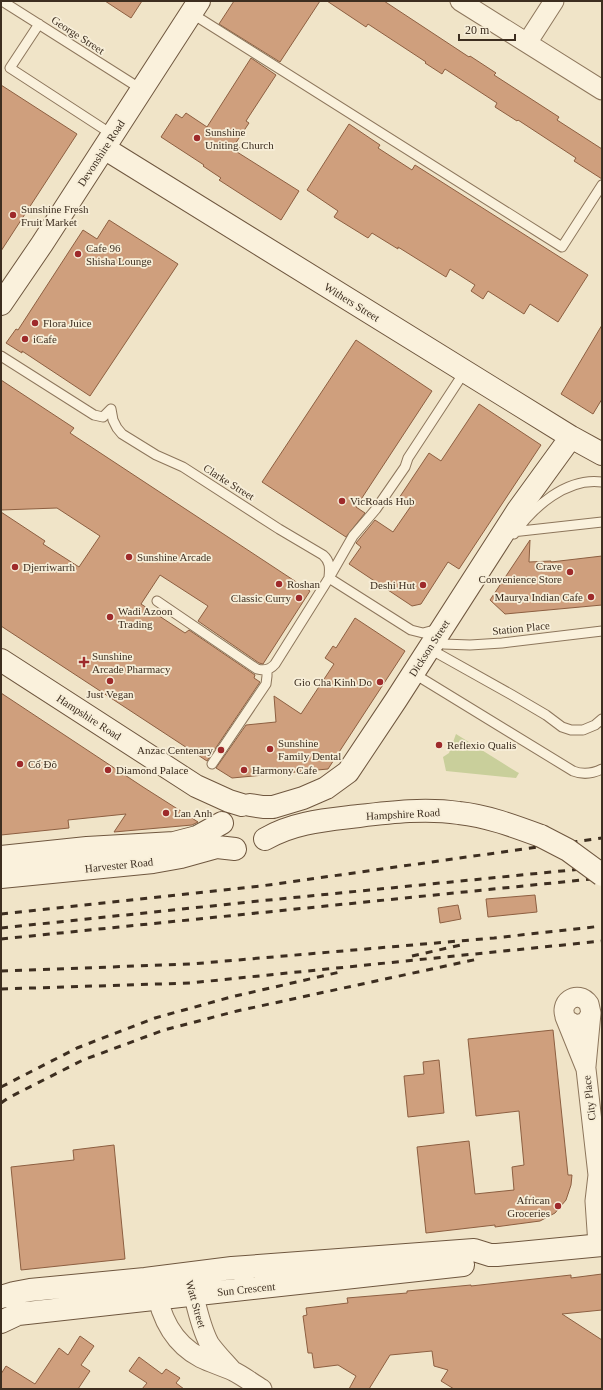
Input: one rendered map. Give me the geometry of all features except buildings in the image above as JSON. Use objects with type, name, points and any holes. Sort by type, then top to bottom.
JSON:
[{"type":"street","points":[[460,1],[602,90]]},
{"type":"street","points":[[527,43],[554,1]]},
{"type":"street","name":"Devonshire Road","points":[[1,304],[42,244],[195,7]]},
{"type":"street","name":"Withers Street","points":[[108,142],[465,371],[571,437],[599,449]]},
{"type":"street","name":"Dickson Street","points":[[254,806],[288,803],[314,794],[332,784],[348,772],[445,635],[510,535],[522,504],[571,437]]},
{"type":"street","name":"Hampshire Road","points":[[1,660],[196,786],[229,801],[254,806]]},
{"type":"street","name":"Hampshire Road","points":[[196,786],[222,822]]},
{"type":"street","points":[[254,806],[260,810],[266,819],[268,829],[265,839],[259,846],[252,850],[243,851],[230,846],[224,838],[221,828],[222,822],[229,810],[254,806]]},
{"type":"street","name":"Hampshire Road","points":[[265,839],[282,830],[297,825],[344,817],[410,811],[460,813],[488,818],[541,836],[568,850],[602,875]]},
{"type":"street","name":"Harvester Road","points":[[1,857],[87,848],[174,843],[197,837],[222,822]]},
{"type":"street","name":"Harvester Road","points":[[1,877],[153,862],[181,857],[217,847],[235,849]]},
{"type":"street","name":"City Place","points":[[586,1069],[565,1017],[576,1025],[586,1022],[591,1013],[586,1069],[600,1181],[595,1201],[600,1245]]},
{"type":"street","name":"Sun Crescent","points":[[6,1307],[18,1314],[156,1288],[193,1273],[232,1268],[474,1250],[490,1255],[600,1245]]},
{"type":"street","name":"Sun Crescent","points":[[156,1288],[198,1294],[233,1291],[476,1264],[490,1255]]},
{"type":"street","points":[[232,1268],[233,1291]]},
{"type":"street","name":"Watt Street","points":[[193,1273],[198,1294],[200,1321],[206,1336],[217,1352],[234,1371]]},
{"type":"street","name":"Watt Street","points":[[156,1288],[162,1315],[172,1333],[184,1347],[202,1358],[234,1371],[262,1389]]},
{"type":"lane","name":"George Street","points":[[2,1],[141,89]]},
{"type":"lane","points":[[195,7],[562,247],[602,185]]},
{"type":"lane","points":[[39,24],[10,68],[108,142]]},
{"type":"lane","name":"Clarke Street","points":[[1,356],[94,415],[104,418],[112,409],[113,420],[119,432],[156,455],[183,467],[223,494],[323,554],[328,560],[330,568],[329,578]]},
{"type":"lane","points":[[157,601],[254,667],[261,670],[267,670],[275,664],[329,578],[353,536],[376,509],[405,467],[408,458],[465,371]]},
{"type":"lane","points":[[510,535],[539,506],[558,492],[585,482],[602,482]]},
{"type":"lane","points":[[510,535],[602,522]]},
{"type":"lane","points":[[329,578],[405,627],[421,633],[430,632],[445,635],[437,653],[380,741]]},
{"type":"lane","name":"Station Place","points":[[445,635],[478,645],[602,631]]},
{"type":"lane","points":[[437,653],[546,714],[565,728],[578,730],[589,728],[602,719]]},
{"type":"lane","points":[[212,764],[266,684],[267,670]]},
{"type":"lane","points":[[421,678],[573,771],[580,774],[587,774],[602,769]]},
{"type":"lane","points":[[327,798],[352,779],[362,767]]},
{"type":"lane","points":[[254,806],[302,808]]},
{"type":"green space","points":[[456,734],[519,773],[516,778],[446,771],[443,757],[449,753]]},
{"type":"railway","points":[[1,914],[261,886],[602,838]]},
{"type":"railway","points":[[1,928],[602,867]]},
{"type":"railway","points":[[1,939],[602,878]]},
{"type":"railway","points":[[1,971],[191,964],[494,938],[602,926]]},
{"type":"railway","points":[[1,989],[190,983],[602,941]]},
{"type":"railway","points":[[412,956],[461,945]]},
{"type":"railway","points":[[1,1103],[83,1060],[164,1030],[237,1011],[478,959]]},
{"type":"railway","points":[[1,1087],[77,1048],[155,1018],[231,997],[340,972]]},
{"type":"place","name":"Sunshine Uniting Church","points":[[197,138]]},
{"type":"place","name":"Sunshine Fresh Fruit Market","points":[[13,215]]},
{"type":"place","name":"Cafe 96 Shisha Lounge","points":[[78,254]]},
{"type":"place","name":"Flora Juice","points":[[35,323]]},
{"type":"place","name":"iCafe","points":[[25,339]]},
{"type":"place","name":"VicRoads Hub","points":[[342,501]]},
{"type":"place","name":"Sunshine Arcade","points":[[129,557]]},
{"type":"place","name":"Djerriwarrh","points":[[15,567]]},
{"type":"place","name":"Crave Convenience Store","points":[[570,572]]},
{"type":"place","name":"Roshan","points":[[279,584]]},
{"type":"place","name":"Deshi Hut","points":[[423,585]]},
{"type":"place","name":"Maurya Indian Cafe","points":[[591,597]]},
{"type":"place","name":"Classic Curry","points":[[299,598]]},
{"type":"place","name":"Wadi Azoon Trading","points":[[110,617]]},
{"type":"place","name":"Sunshine Arcade Pharmacy","points":[[84,662]]},
{"type":"place","name":"Just Vegan","points":[[110,681]]},
{"type":"place","name":"Gio Cha Kinh Do","points":[[380,682]]},
{"type":"place","name":"Reflexio Qualis","points":[[439,745]]},
{"type":"place","name":"Sunshine Family Dental","points":[[270,749]]},
{"type":"place","name":"Anzac Centenary","points":[[221,750]]},
{"type":"place","name":"Cố Đô","points":[[20,764]]},
{"type":"place","name":"Diamond Palace","points":[[108,770]]},
{"type":"place","name":"Harmony Cafe","points":[[244,770]]},
{"type":"place","name":"Lan Anh","points":[[166,813]]},
{"type":"place","name":"African Groceries","points":[[558,1206]]}]
